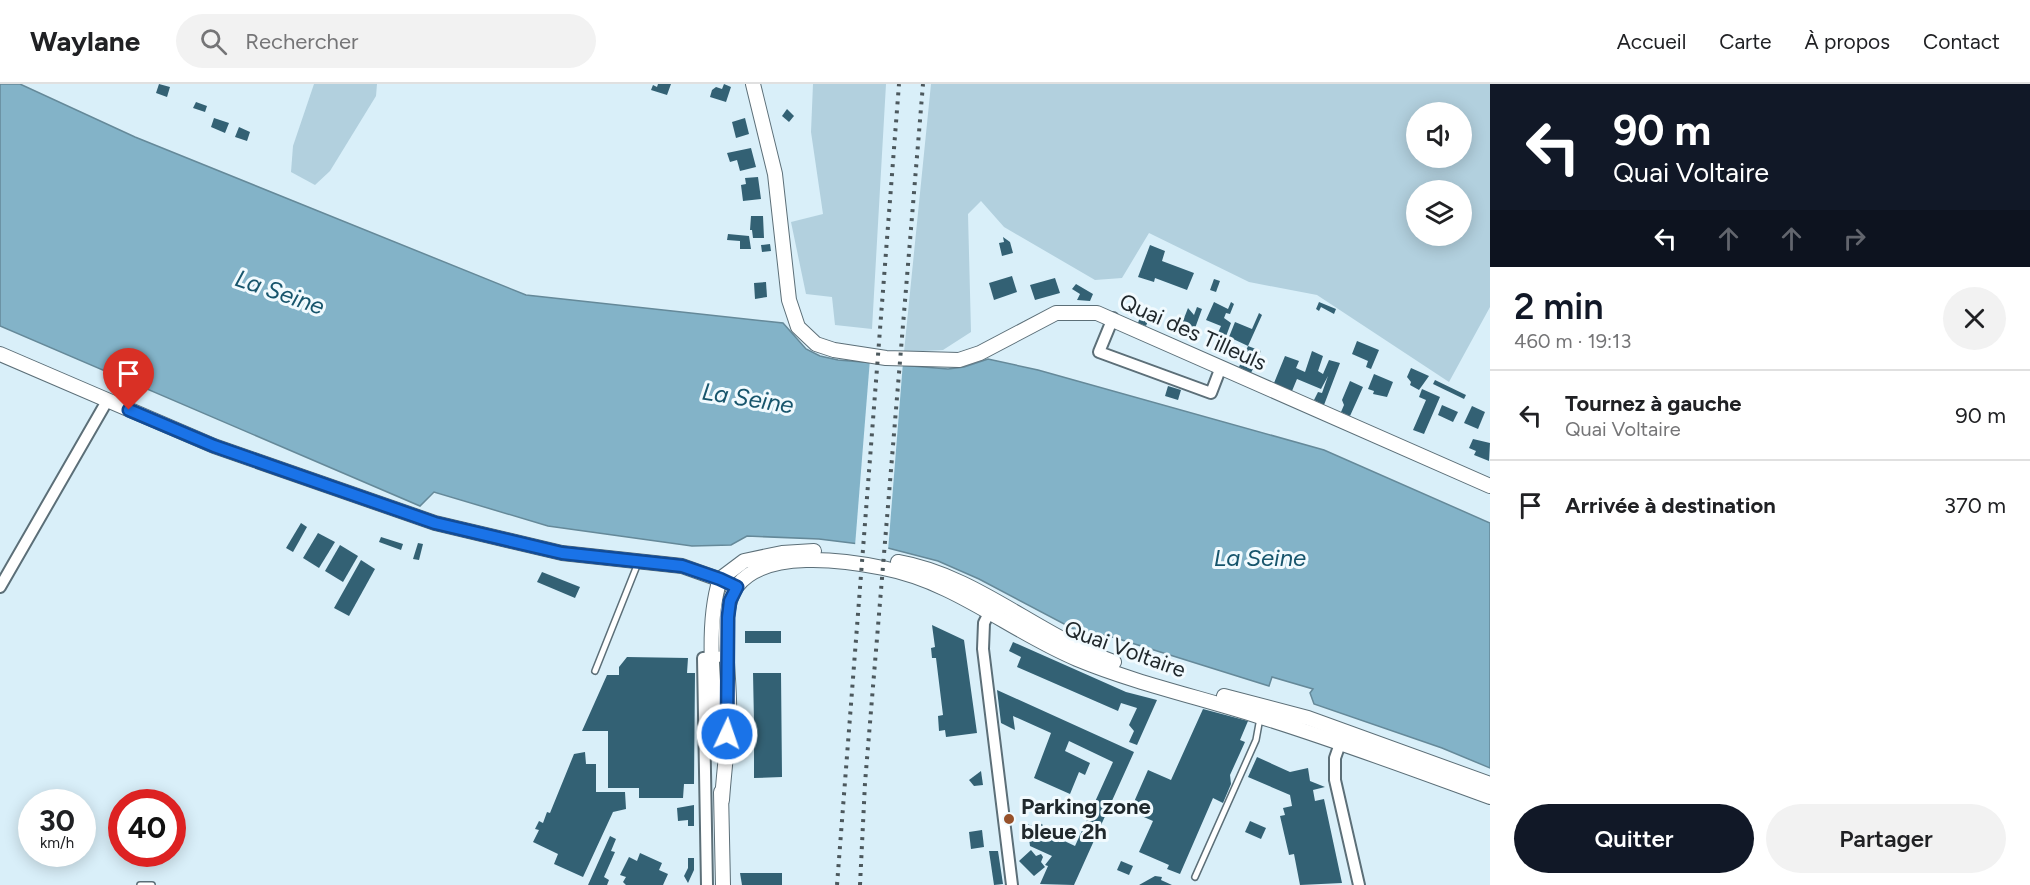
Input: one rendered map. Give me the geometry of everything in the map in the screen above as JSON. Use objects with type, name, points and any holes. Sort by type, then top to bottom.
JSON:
[{"type":"street","name":"Quai des Tilleuls","points":[[753,84],[775,174],[789,300],[798,327],[816,344],[834,350],[886,358],[959,360],[980,353],[1056,313],[1097,313],[1113,318],[1490,486]]},
{"type":"street","points":[[1113,318],[1099,351],[1210,393],[1221,367]]},
{"type":"street","points":[[0,354],[214,446],[435,523],[562,553],[682,566],[737,587],[730,601],[728,617],[729,712],[722,800]]},
{"type":"street","points":[[0,587],[108,401]]},
{"type":"street","name":"Quai Voltaire","points":[[720,579],[744,561],[783,552],[853,554],[927,570],[993,606],[1077,659],[1262,712],[1308,718],[1342,737],[1490,797]]},
{"type":"street","name":"Quai Voltaire","points":[[737,587],[750,574],[773,564],[807,560],[854,563],[909,574],[993,606]]},
{"type":"street","points":[[720,579],[714,598],[714,656],[722,800],[723,885]]},
{"type":"street","points":[[993,606],[984,623],[983,650],[1012,885]]},
{"type":"street","points":[[707,885],[703,658],[728,656]]},
{"type":"street","points":[[1342,737],[1334,769],[1335,780],[1359,885]]},
{"type":"street","name":"Quai Voltaire","points":[[1342,737],[1490,784]]},
{"type":"street","points":[[706,844],[722,843]]},
{"type":"lane","points":[[595,671],[638,561]]},
{"type":"lane","points":[[1195,877],[1256,740],[1262,712]]},
{"type":"lane","points":[[140,885],[152,885]]},
{"type":"shaded area","points":[[314,84],[377,84],[376,96],[330,171],[315,185],[291,172],[293,146]]},
{"type":"shaded area","points":[[813,84],[886,84],[872,329],[835,325],[832,297],[806,294],[791,222],[823,214],[811,132]]},
{"type":"shaded area","points":[[931,84],[1490,84],[1490,307],[1449,382],[1317,295],[1249,282],[1149,233],[1122,278],[1095,280],[1004,227],[981,201],[968,214],[971,332],[943,350],[904,352]]},
{"type":"water","name":"La Seine","points":[[0,84],[20,84],[135,137],[526,295],[783,323],[806,349],[820,356],[838,360],[948,369],[964,367],[988,359],[1038,370],[1324,450],[1490,523],[1490,768],[1442,748],[1314,704],[1310,693],[1313,689],[1272,677],[1269,686],[1106,635],[1085,635],[979,579],[938,561],[884,547],[819,539],[747,536],[731,545],[692,546],[548,526],[434,492],[420,506],[0,326]]},
{"type":"pier","points":[[870,359],[903,362],[888,551],[855,546]]},
{"type":"building","points":[[159,84],[170,87],[167,97],[156,93]]},
{"type":"building","points":[[658,84],[671,84],[667,95],[651,90],[653,85],[657,87]]},
{"type":"building","points":[[724,84],[731,87],[726,102],[710,97],[712,90],[716,87],[722,89]]},
{"type":"building","points":[[196,102],[207,106],[205,112],[193,108]]},
{"type":"building","points":[[787,109],[794,116],[789,122],[782,116]]},
{"type":"building","points":[[214,118],[229,123],[225,133],[211,127]]},
{"type":"building","points":[[745,118],[749,134],[736,138],[732,122]]},
{"type":"building","points":[[239,127],[250,132],[247,141],[235,137]]},
{"type":"building","points":[[751,148],[756,167],[740,171],[737,160],[730,162],[727,153]]},
{"type":"building","points":[[758,177],[761,199],[743,201],[741,185],[746,184],[745,178]]},
{"type":"building","points":[[751,216],[763,216],[764,238],[753,238],[752,230],[750,230]]},
{"type":"building","points":[[728,234],[749,236],[751,249],[740,249],[740,241],[727,240]]},
{"type":"building","points":[[1003,237],[1010,242],[1013,253],[1002,256],[999,243],[1004,242]]},
{"type":"building","points":[[770,244],[771,251],[762,252],[761,245]]},
{"type":"building","points":[[1150,245],[1165,251],[1162,261],[1194,273],[1187,290],[1155,278],[1154,282],[1138,277]]},
{"type":"building","points":[[1012,276],[1017,292],[994,300],[989,283]]},
{"type":"building","points":[[1055,278],[1060,293],[1035,300],[1030,285]]},
{"type":"building","points":[[1214,279],[1220,281],[1216,292],[1210,290]]},
{"type":"building","points":[[766,282],[767,297],[755,299],[754,283]]},
{"type":"building","points":[[1076,284],[1093,294],[1090,301],[1077,300],[1080,294],[1072,289]]},
{"type":"building","points":[[1214,302],[1228,309],[1231,302],[1234,304],[1230,314],[1226,313],[1224,318],[1231,323],[1225,339],[1217,335],[1221,326],[1206,320]]},
{"type":"building","points":[[1319,302],[1336,309],[1334,314],[1321,307],[1319,311],[1316,309]]},
{"type":"building","points":[[1197,307],[1202,309],[1194,331],[1181,326],[1188,308],[1194,315]]},
{"type":"building","points":[[1142,311],[1150,315],[1146,326],[1138,323]]},
{"type":"building","points":[[1259,313],[1262,315],[1248,346],[1229,337],[1235,322],[1252,329]]},
{"type":"building","points":[[1357,341],[1379,350],[1371,369],[1366,367],[1368,361],[1352,354]]},
{"type":"building","points":[[1248,346],[1261,351],[1251,373],[1239,367]]},
{"type":"building","points":[[1312,351],[1323,356],[1318,371],[1323,374],[1329,360],[1340,363],[1324,405],[1314,400],[1318,392],[1322,393],[1328,376],[1321,389],[1297,379],[1292,391],[1274,383],[1285,356],[1299,361],[1296,368],[1305,372]]},
{"type":"building","points":[[1411,368],[1429,376],[1419,390],[1410,385],[1411,382],[1407,377]]},
{"type":"building","points":[[1374,374],[1393,382],[1387,397],[1373,394],[1374,391],[1368,389]]},
{"type":"building","points":[[1435,380],[1466,395],[1464,399],[1433,384]]},
{"type":"building","points":[[1350,381],[1363,387],[1350,416],[1341,412],[1344,405],[1342,400]]},
{"type":"building","points":[[1168,386],[1181,390],[1178,400],[1165,396]]},
{"type":"building","points":[[1422,389],[1440,397],[1424,434],[1413,430],[1426,400],[1419,397]]},
{"type":"building","points":[[1442,405],[1458,412],[1453,422],[1438,415]]},
{"type":"building","points":[[1472,406],[1485,412],[1478,429],[1464,423]]},
{"type":"building","points":[[1473,439],[1490,443],[1489,461],[1474,455],[1476,451],[1469,448]]},
{"type":"building","points":[[301,523],[307,527],[293,552],[286,548]]},
{"type":"building","points":[[318,533],[335,542],[319,568],[303,558]]},
{"type":"building","points":[[381,537],[403,544],[401,550],[379,542]]},
{"type":"building","points":[[418,543],[423,544],[419,560],[413,559]]},
{"type":"building","points":[[340,545],[358,556],[343,582],[325,571]]},
{"type":"building","points":[[361,560],[375,569],[349,616],[334,608]]},
{"type":"building","points":[[542,572],[580,587],[575,598],[537,582]]},
{"type":"building","points":[[932,625],[964,640],[977,733],[946,737],[945,730],[939,731],[938,716],[943,715],[936,658],[932,658],[931,648],[935,647]]},
{"type":"building","points":[[745,631],[781,631],[781,643],[745,643]]},
{"type":"building","points":[[1013,642],[1126,692],[1157,700],[1137,745],[1129,742],[1134,731],[1129,725],[1137,708],[1121,703],[1118,711],[1017,667],[1021,657],[1009,651]]},
{"type":"building","points":[[627,657],[688,658],[687,673],[695,673],[694,784],[684,784],[683,798],[639,798],[639,788],[608,788],[608,731],[582,731],[607,675],[619,675],[619,667]]},
{"type":"building","points":[[753,673],[781,673],[782,777],[754,778],[754,737],[748,737],[749,722],[754,722]]},
{"type":"building","points":[[997,690],[1134,752],[1074,885],[1040,884],[1048,866],[1045,865],[1052,856],[1030,846],[1027,824],[1035,827],[1037,821],[1043,825],[1041,830],[1075,846],[1113,762],[1069,741],[1065,751],[1090,763],[1085,775],[1079,772],[1070,794],[1034,778],[1051,733],[1013,716],[1015,730],[1001,723]]},
{"type":"building","points":[[1203,709],[1248,721],[1240,740],[1245,742],[1230,775],[1231,784],[1223,803],[1213,798],[1180,874],[1167,869],[1169,865],[1139,852],[1153,821],[1130,811],[1148,770],[1171,780]]},
{"type":"building","points":[[585,752],[586,764],[596,764],[596,792],[625,792],[626,809],[613,812],[583,877],[554,864],[558,854],[533,842],[539,830],[535,829],[539,821],[543,823],[547,812],[550,813],[574,754]]},
{"type":"building","points":[[1257,757],[1290,772],[1308,768],[1310,781],[1325,787],[1313,790],[1315,801],[1324,799],[1342,883],[1300,885],[1294,854],[1289,855],[1280,816],[1285,815],[1283,808],[1292,806],[1290,795],[1248,777]]},
{"type":"building","points":[[981,771],[983,785],[974,786],[969,780]]},
{"type":"building","points":[[694,805],[694,826],[688,826],[688,820],[678,821],[677,808]]},
{"type":"building","points":[[1250,821],[1266,828],[1261,839],[1245,832]]},
{"type":"building","points":[[982,830],[984,847],[971,849],[969,832]]},
{"type":"building","points":[[610,836],[616,839],[611,851],[615,852],[604,877],[609,880],[607,885],[588,885]]},
{"type":"building","points":[[1031,850],[1036,856],[1041,854],[1043,857],[1041,862],[1045,867],[1034,876],[1019,861]]},
{"type":"building","points":[[989,851],[998,851],[1003,884],[994,885]]},
{"type":"building","points":[[640,853],[662,863],[659,870],[668,874],[663,885],[626,885],[623,882],[626,877],[620,875],[629,857],[637,861]]},
{"type":"building","points":[[688,858],[694,858],[694,870],[688,883],[684,876],[688,868]]},
{"type":"building","points":[[1121,861],[1133,866],[1129,875],[1117,870]]},
{"type":"building","points":[[740,873],[782,873],[782,885],[742,885]]},
{"type":"building","points":[[1155,876],[1162,877],[1161,880],[1172,885],[1139,885]]},
{"type":"railway","points":[[837,885],[899,84]]},
{"type":"railway","points":[[860,885],[865,783],[923,84]]},
{"type":"place","name":"Parking zone bleue 2h","points":[[1009,819]]},
{"type":"route","points":[[129,410],[214,446],[435,523],[562,553],[682,566],[737,587],[730,601],[728,617],[729,712],[727,734]]}]
